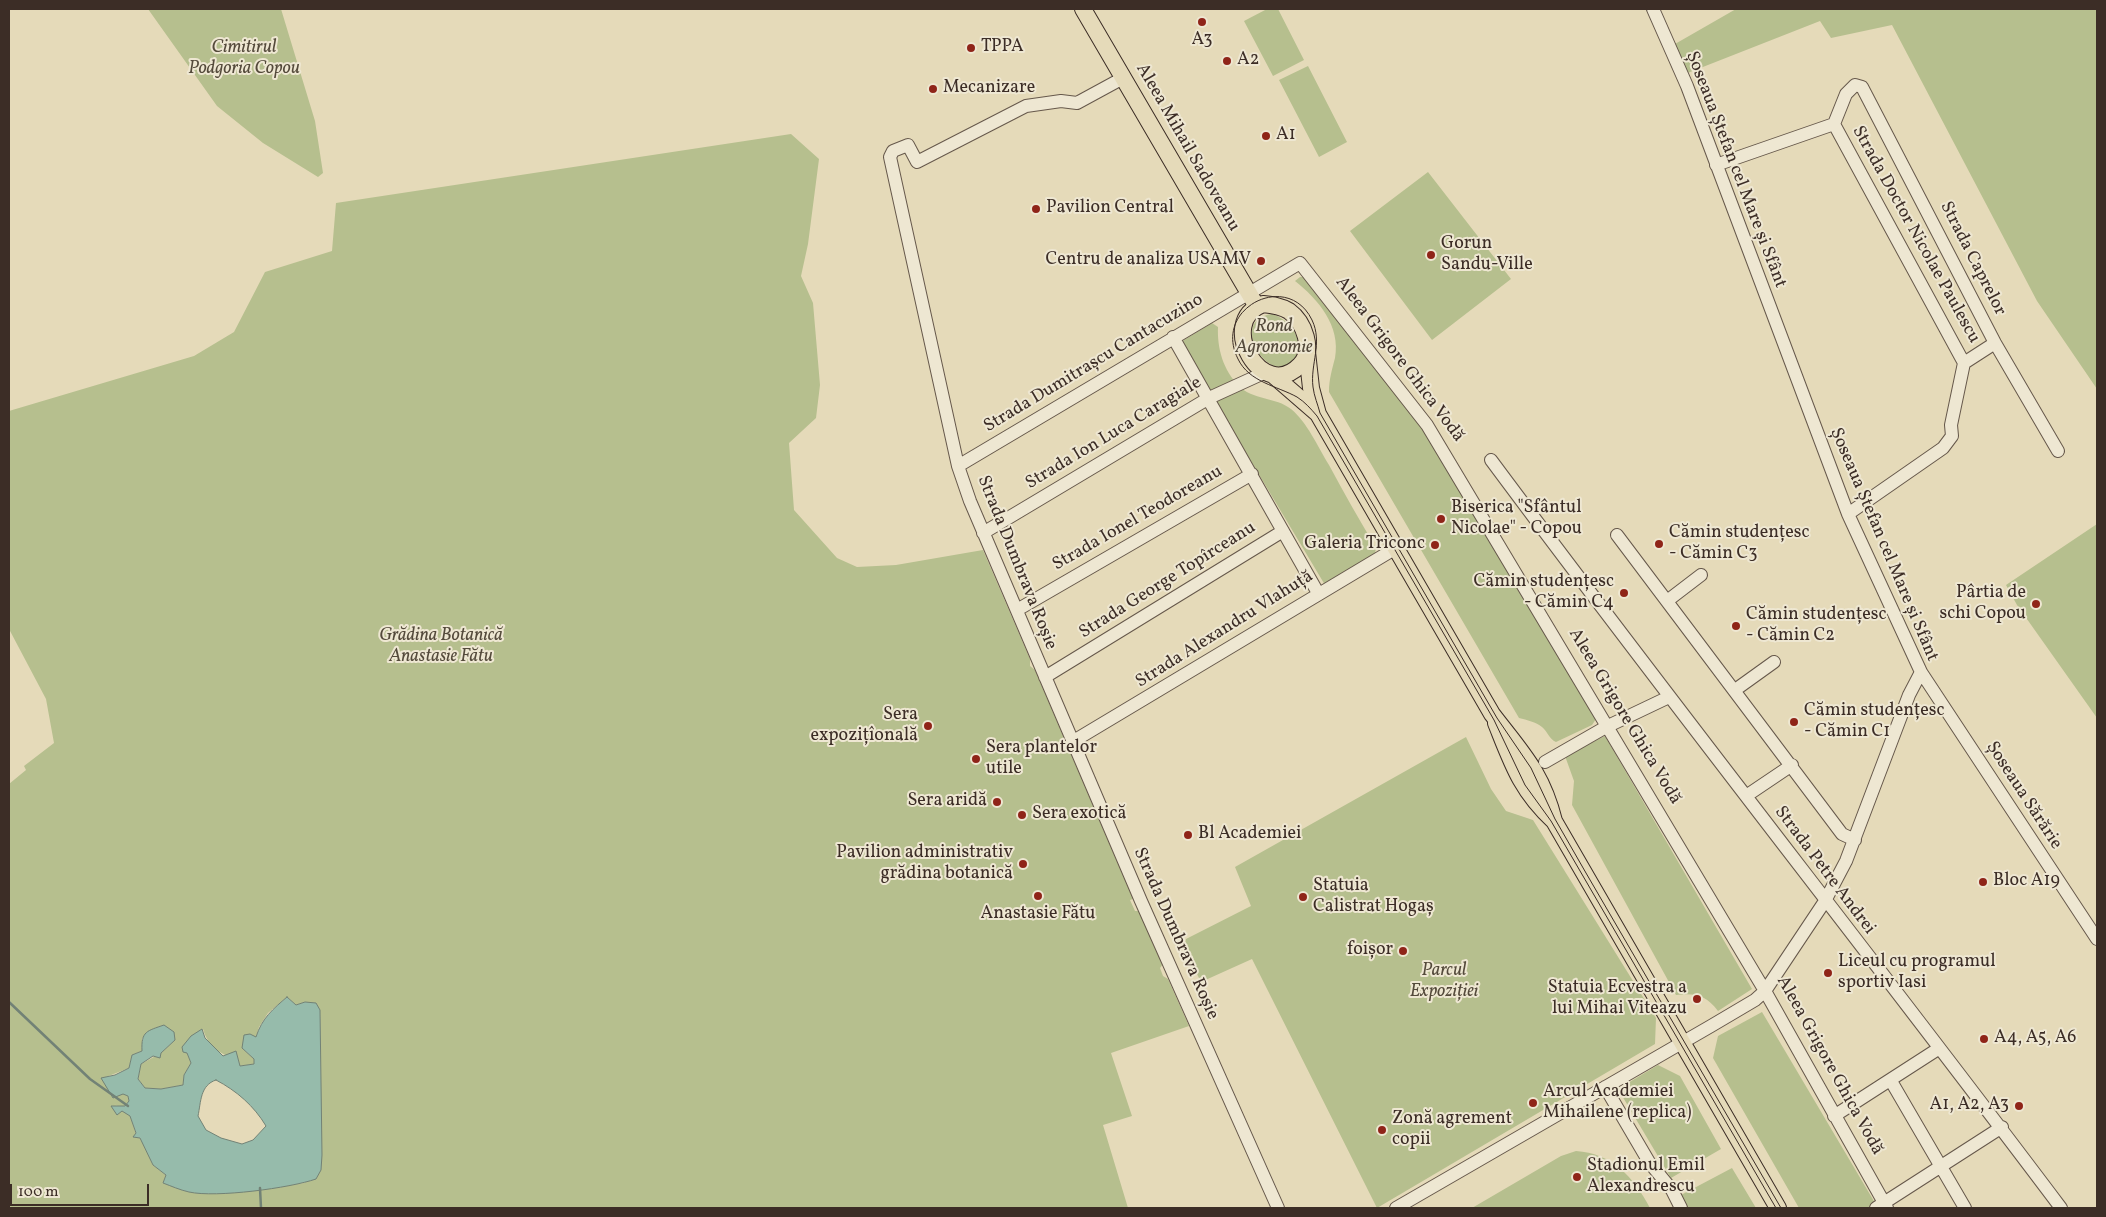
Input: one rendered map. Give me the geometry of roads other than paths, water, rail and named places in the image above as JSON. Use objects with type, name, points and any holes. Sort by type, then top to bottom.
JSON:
[{"type":"main road","name":"Aleea Mihail Sadoveanu","points":[[1083,9],[1253,300]]},
{"type":"main road","points":[[1318,414],[1250,358],[1243,339],[1246,317],[1253,300],[1290,312],[1297,320],[1305,335],[1312,388],[1318,414],[1492,714],[1524,752],[1541,782],[1554,821],[1778,1208]]},
{"type":"main road","points":[[1270,373],[1282,376],[1296,371],[1305,361],[1307,352]]},
{"type":"street","name":"Șoseaua Ștefan cel Mare și Sfânt","points":[[1396,1208],[1755,1000],[1765,991],[1825,901],[1855,840],[1909,695],[1921,672],[1848,514],[1657,11]]},
{"type":"street","name":"Strada Dumbrava Roșie","points":[[1123,78],[1077,103],[1061,101],[1026,106],[917,162],[908,145],[893,151],[890,157],[958,466],[984,533],[1072,742],[1278,1208]]},
{"type":"street","name":"Strada Caprelor","points":[[1834,124],[1846,94],[1855,84],[1862,87],[1995,343],[2058,451]]},
{"type":"street","points":[[1716,165],[1834,124]]},
{"type":"street","name":"Strada Doctor Nicolae Paulescu","points":[[1834,124],[1964,363]]},
{"type":"street","name":"Strada Dumitrașcu Cantacuzino","points":[[958,466],[1173,337],[1253,300],[1300,262]]},
{"type":"street","name":"Aleea Grigore Ghica Vodă","points":[[1300,262],[1427,425],[1765,991],[1883,1207]]},
{"type":"street","points":[[1173,337],[1318,593]]},
{"type":"street","points":[[1848,514],[1944,448],[1952,436],[1951,425],[1964,363],[1995,343]]},
{"type":"street","name":"Strada Ion Luca Caragiale","points":[[984,533],[1208,398],[1270,373]]},
{"type":"street","name":"Strada Petre Andrei","points":[[1492,460],[1669,697],[1938,1049],[2002,1127],[2061,1208]]},
{"type":"street","name":"Strada Ionel Teodoreanu","points":[[1017,610],[1252,474]]},
{"type":"street","name":"Strada George Topîrceanu","points":[[1045,677],[1283,531]]},
{"type":"street","points":[[1617,535],[1736,690],[1842,834],[1855,840]]},
{"type":"street","name":"Strada Alexandru Vlahuță","points":[[1072,742],[1396,548]]},
{"type":"street","points":[[1667,601],[1701,575]]},
{"type":"street","points":[[1736,690],[1774,662]]},
{"type":"street","name":"Șoseaua Sărărie","points":[[1921,672],[2097,939]]},
{"type":"street","points":[[1545,762],[1606,727],[1669,697]]},
{"type":"street","points":[[1746,796],[1792,765]]},
{"type":"street","points":[[1834,1116],[1938,1049]]},
{"type":"street","points":[[1891,1081],[1965,1208]]},
{"type":"street","points":[[1605,1087],[1649,1162],[1672,1190],[1681,1208]]},
{"type":"street","points":[[1883,1207],[1940,1165],[2002,1127]]},
{"type":"waterway","points":[[9,1002],[90,1079],[128,1106]]},
{"type":"waterway","points":[[260,1188],[261,1208]]},
{"type":"tram line","points":[[1776,1208],[1551,821],[1525,785],[1494,720],[1317,416],[1297,397],[1249,373],[1238,359],[1233,341],[1235,324],[1244,311],[1256,302],[1271,297],[1287,298],[1301,305],[1312,320],[1316,337],[1313,387],[1320,413],[1497,718],[1531,768],[1555,819],[1781,1208]]},
{"type":"place","name":"A3","points":[[1202,22]]},
{"type":"place","name":"TPPA","points":[[971,48]]},
{"type":"place","name":"A2","points":[[1227,61]]},
{"type":"place","name":"Mecanizare","points":[[933,89]]},
{"type":"place","name":"A1","points":[[1266,136]]},
{"type":"place","name":"Pavilion Central","points":[[1036,209]]},
{"type":"place","name":"Gorun Sandu-Ville","points":[[1431,255]]},
{"type":"place","name":"Centru de analiza USAMV","points":[[1261,261]]},
{"type":"place","name":"Biserica \"Sfântul Nicolae\" - Copou","points":[[1441,519]]},
{"type":"place","name":"Cămin studențesc - Cămin C3","points":[[1659,544]]},
{"type":"place","name":"Galeria Triconc","points":[[1435,545]]},
{"type":"place","name":"Cămin studențesc - Cămin C4","points":[[1624,593]]},
{"type":"place","name":"Pârtia de schi Copou","points":[[2036,604]]},
{"type":"place","name":"Cămin studențesc - Cămin C2","points":[[1736,626]]},
{"type":"place","name":"Cămin studențesc - Cămin C1","points":[[1794,722]]},
{"type":"place","name":"Sera expozițîonală","points":[[928,726]]},
{"type":"place","name":"Sera plantelor utile","points":[[976,759]]},
{"type":"place","name":"Sera aridă","points":[[997,802]]},
{"type":"place","name":"Sera exotică","points":[[1022,815]]},
{"type":"place","name":"Bl Academiei","points":[[1188,835]]},
{"type":"place","name":"Pavilion administrativ grădina botanică","points":[[1023,864]]},
{"type":"place","name":"Bloc A19","points":[[1983,882]]},
{"type":"place","name":"Anastasie Fătu","points":[[1038,896]]},
{"type":"place","name":"Statuia Calistrat Hogaș","points":[[1303,897]]},
{"type":"place","name":"foișor","points":[[1403,951]]},
{"type":"place","name":"Liceul cu programul sportiv Iasi","points":[[1828,973]]},
{"type":"place","name":"Statuia Ecvestra a lui Mihai Viteazu","points":[[1697,999]]},
{"type":"place","name":"A4, A5, A6","points":[[1984,1039]]},
{"type":"place","name":"Arcul Academiei Mihailene (replica)","points":[[1533,1103]]},
{"type":"place","name":"A1, A2, A3","points":[[2019,1106]]},
{"type":"place","name":"Zonă agrement copii","points":[[1382,1130]]},
{"type":"place","name":"Stadionul Emil Alexandrescu","points":[[1577,1177]]},
{"type":"park label","name":"Cimitirul Podgoria Copou","points":[[244,59]]},
{"type":"park label","name":"Rond Agronomie","points":[[1274,338]]},
{"type":"park label","name":"Grădina Botanică Anastasie Fătu","points":[[441,648]]},
{"type":"park label","name":"Parcul Expoziției","points":[[1444,982]]}]
